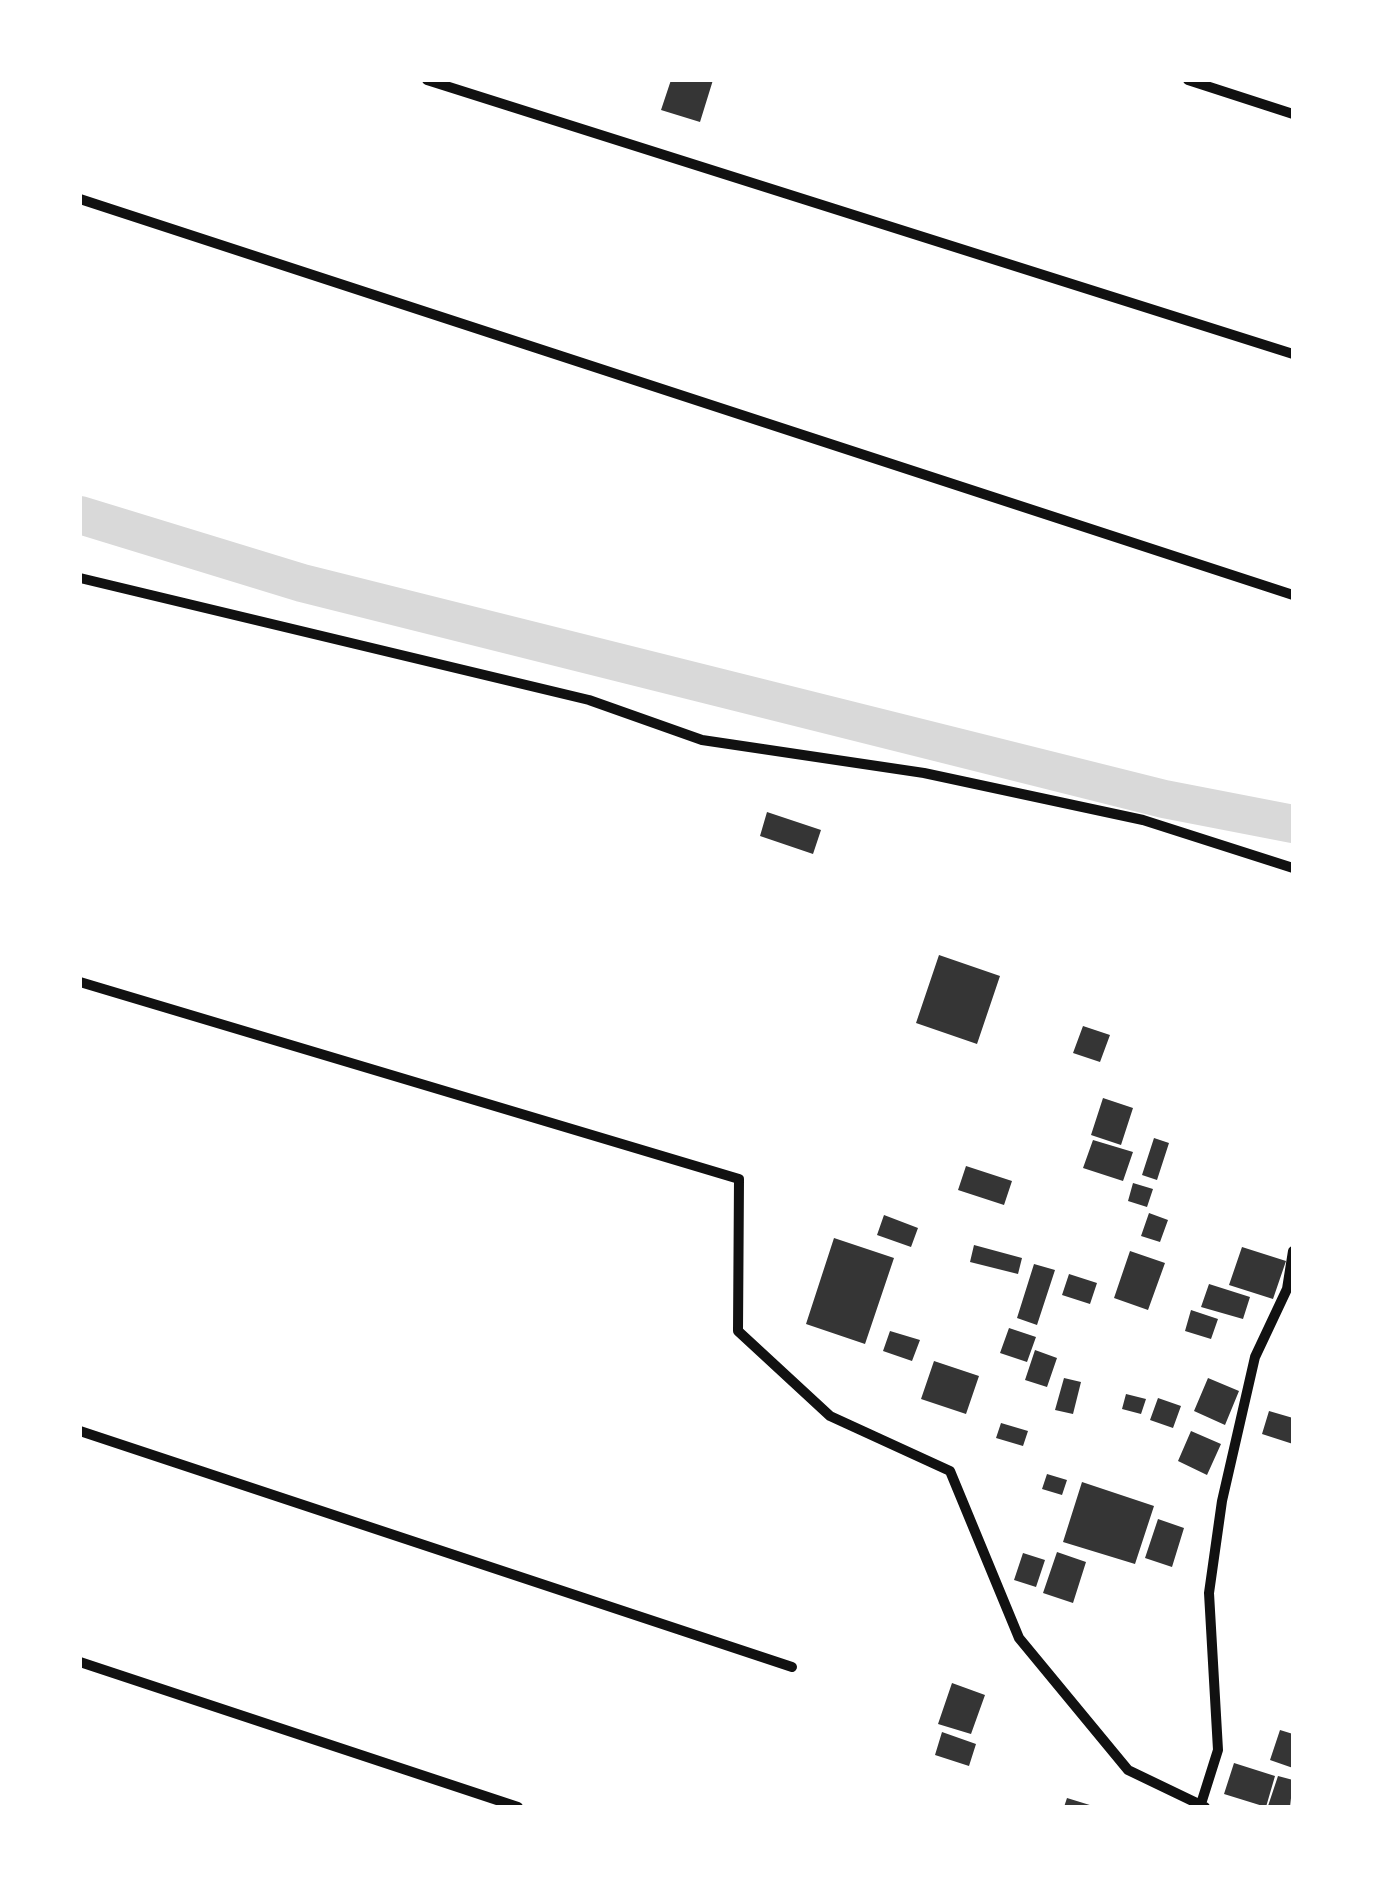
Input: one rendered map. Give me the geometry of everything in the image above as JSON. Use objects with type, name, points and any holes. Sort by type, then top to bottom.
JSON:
[{"type":"street","points":[[427,80],[1293,354]]},
{"type":"street","points":[[1188,80],[1293,114]]},
{"type":"street","points":[[80,200],[1293,595]]},
{"type":"street","points":[[80,578],[590,700],[702,740],[924,773],[1143,820],[1293,868]]},
{"type":"street","points":[[80,982],[739,1178],[738,1331],[830,1416],[950,1471],[1019,1638],[1128,1770],[1202,1807],[1218,1750],[1208,1593],[1222,1501],[1255,1357],[1287,1289],[1293,1251]]},
{"type":"street","points":[[80,1431],[792,1667]]},
{"type":"street","points":[[80,1662],[518,1807]]},
{"type":"building","points":[[671,80],[713,80],[700,122],[661,110]]},
{"type":"building","points":[[767,812],[821,830],[813,854],[760,836]]},
{"type":"building","points":[[939,955],[1000,976],[977,1044],[916,1023]]},
{"type":"building","points":[[1083,1026],[1110,1035],[1100,1062],[1073,1053]]},
{"type":"building","points":[[1103,1098],[1133,1108],[1121,1145],[1091,1135]]},
{"type":"building","points":[[1154,1138],[1169,1143],[1157,1180],[1142,1175]]},
{"type":"building","points":[[1093,1140],[1133,1152],[1123,1181],[1083,1168]]},
{"type":"building","points":[[966,1166],[1012,1181],[1004,1205],[958,1190]]},
{"type":"building","points":[[1133,1183],[1153,1189],[1147,1207],[1128,1201]]},
{"type":"building","points":[[1149,1213],[1168,1220],[1160,1242],[1141,1236]]},
{"type":"building","points":[[884,1215],[918,1228],[911,1247],[877,1235]]},
{"type":"building","points":[[834,1238],[894,1258],[865,1344],[806,1324]]},
{"type":"building","points":[[974,1245],[1022,1258],[1018,1274],[970,1262]]},
{"type":"building","points":[[1242,1247],[1286,1261],[1273,1299],[1229,1285]]},
{"type":"building","points":[[1130,1251],[1165,1263],[1148,1310],[1114,1298]]},
{"type":"building","points":[[1034,1264],[1055,1270],[1037,1325],[1017,1318]]},
{"type":"building","points":[[1069,1274],[1097,1283],[1090,1304],[1062,1295]]},
{"type":"building","points":[[1209,1284],[1250,1297],[1243,1319],[1201,1307]]},
{"type":"building","points":[[1191,1310],[1218,1319],[1211,1339],[1185,1331]]},
{"type":"building","points":[[1009,1328],[1036,1337],[1027,1362],[1000,1353]]},
{"type":"building","points":[[890,1331],[920,1340],[912,1361],[883,1351]]},
{"type":"building","points":[[1035,1350],[1057,1358],[1047,1387],[1025,1380]]},
{"type":"building","points":[[934,1361],[979,1376],[966,1414],[921,1399]]},
{"type":"building","points":[[1064,1378],[1081,1382],[1073,1414],[1055,1410]]},
{"type":"building","points":[[1208,1378],[1239,1391],[1225,1425],[1194,1411]]},
{"type":"building","points":[[1126,1394],[1146,1399],[1141,1414],[1122,1409]]},
{"type":"building","points":[[1158,1398],[1181,1406],[1173,1428],[1150,1420]]},
{"type":"building","points":[[1269,1411],[1293,1418],[1293,1444],[1262,1434]]},
{"type":"building","points":[[1001,1423],[1028,1431],[1023,1446],[996,1438]]},
{"type":"building","points":[[1191,1431],[1221,1444],[1207,1475],[1178,1461]]},
{"type":"building","points":[[1047,1474],[1067,1480],[1062,1495],[1042,1489]]},
{"type":"building","points":[[1082,1482],[1154,1506],[1135,1564],[1063,1542]]},
{"type":"building","points":[[1158,1519],[1184,1528],[1172,1567],[1145,1558]]},
{"type":"building","points":[[1057,1552],[1086,1562],[1073,1603],[1043,1593]]},
{"type":"building","points":[[1023,1553],[1045,1560],[1036,1587],[1014,1580]]},
{"type":"building","points":[[952,1683],[985,1695],[971,1734],[938,1724]]},
{"type":"building","points":[[1280,1730],[1293,1734],[1293,1768],[1270,1760]]},
{"type":"building","points":[[942,1732],[976,1744],[969,1766],[935,1755]]},
{"type":"building","points":[[1234,1763],[1275,1776],[1266,1807],[1224,1794]]},
{"type":"building","points":[[1278,1776],[1293,1780],[1290,1807],[1268,1806]]},
{"type":"building","points":[[1067,1798],[1093,1806],[1093,1807],[1064,1807]]},
{"type":"waterway","points":[[80,515],[302,583],[1164,799],[1293,824]]}]
